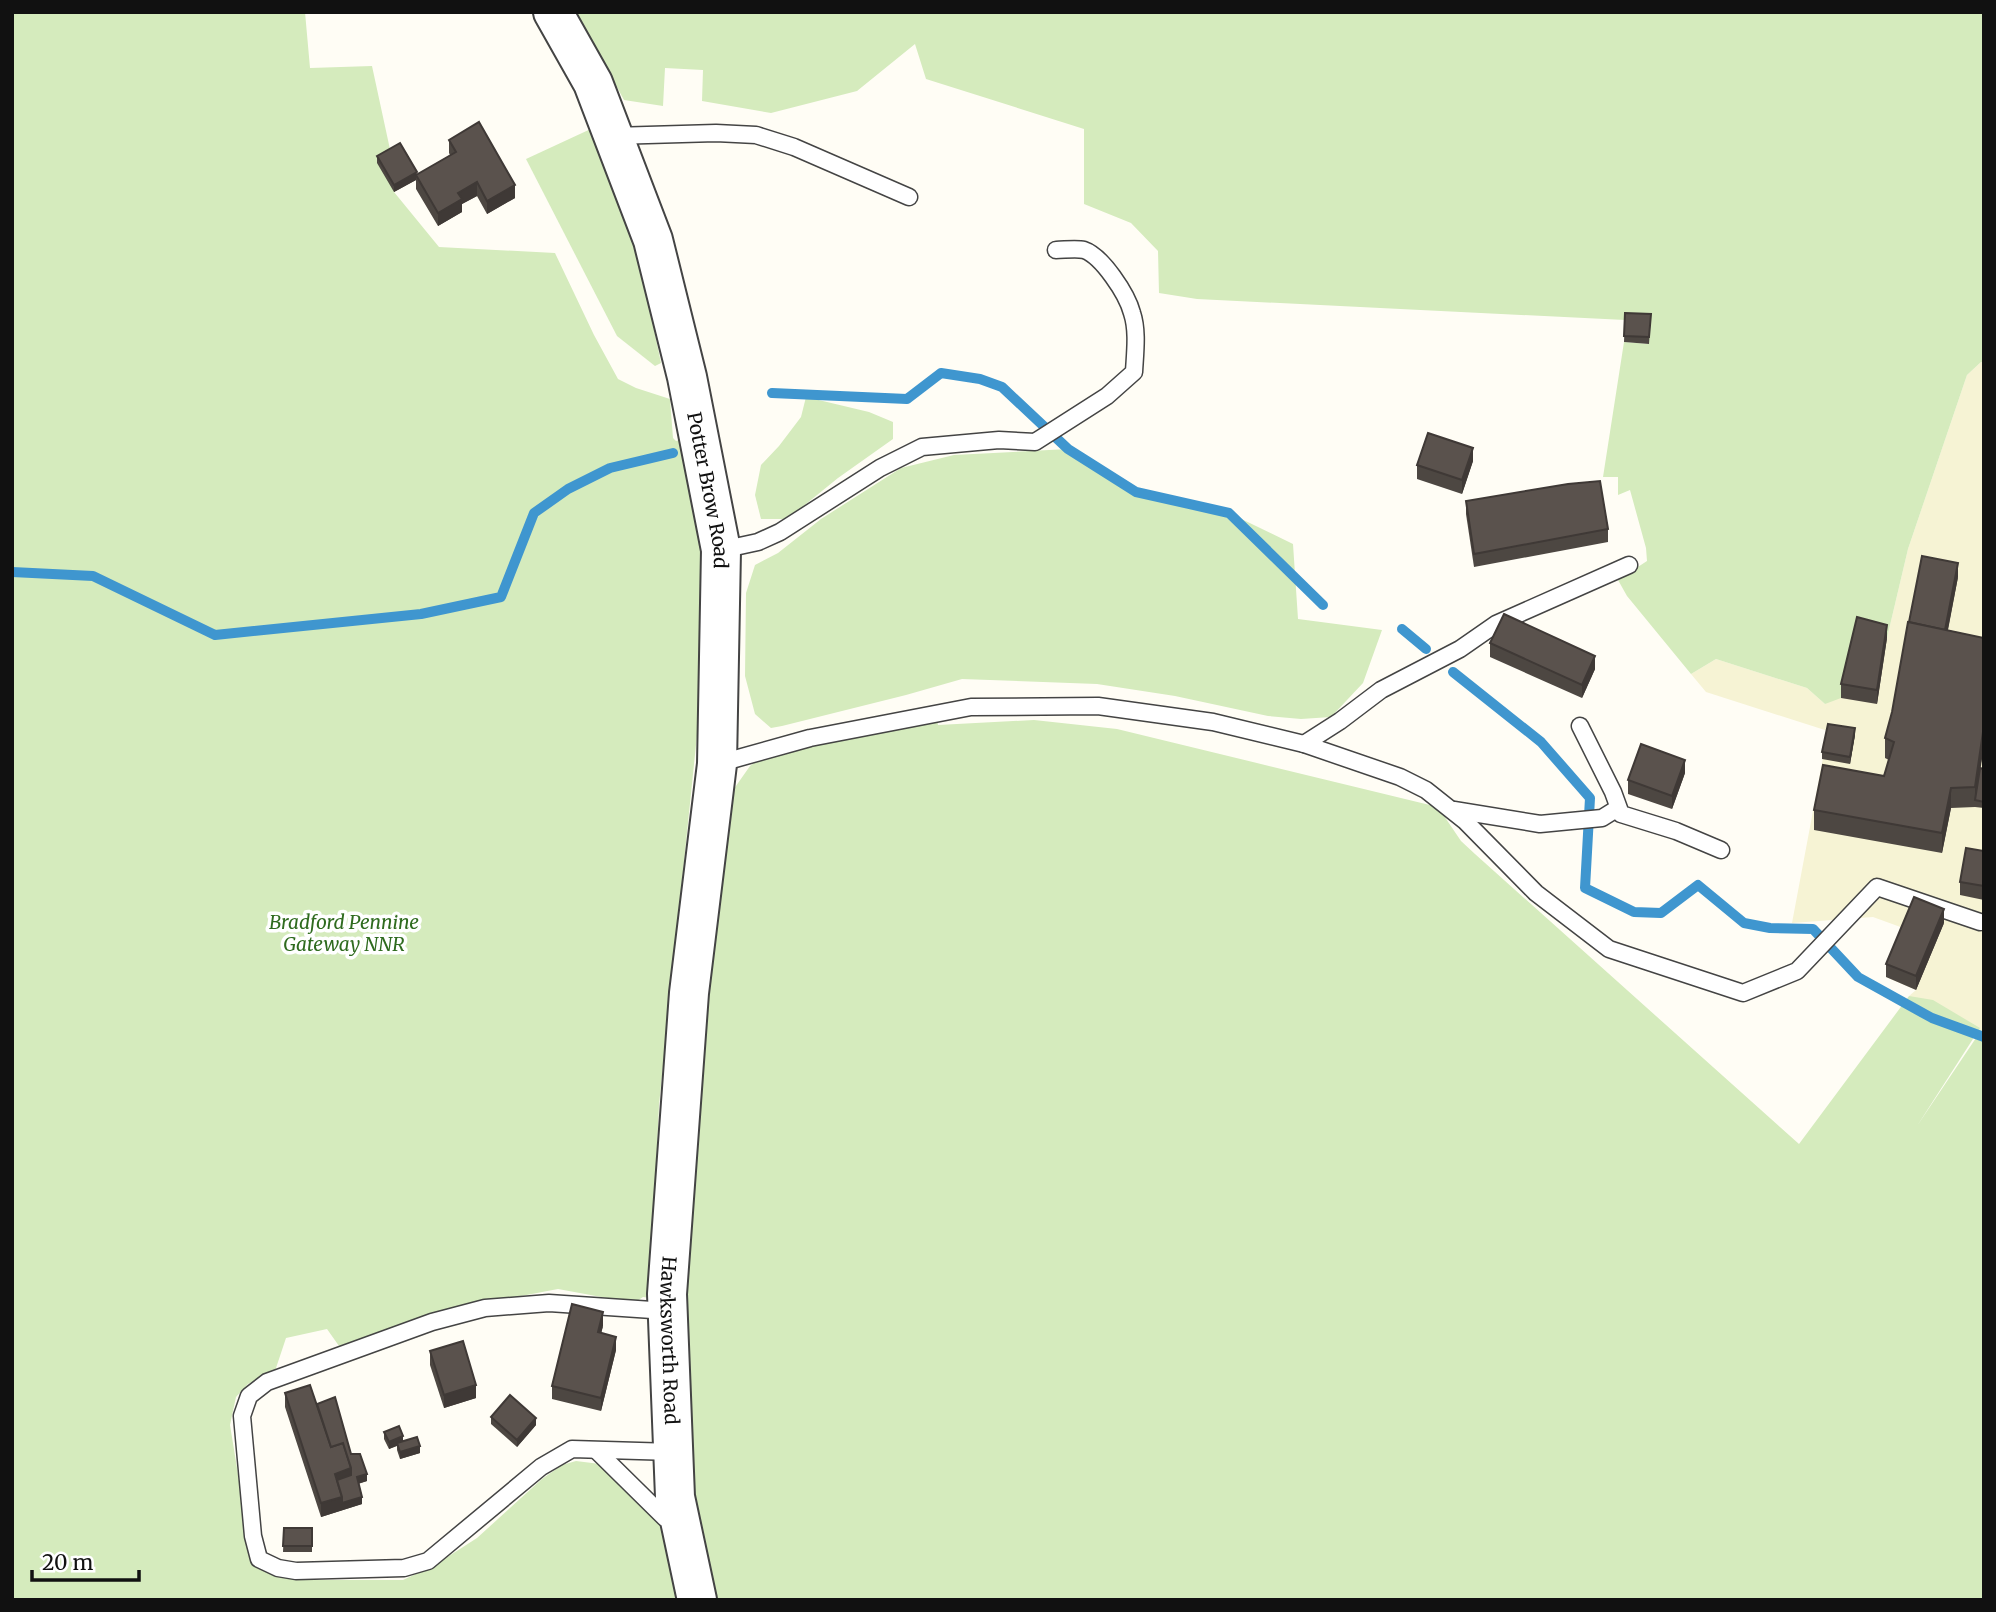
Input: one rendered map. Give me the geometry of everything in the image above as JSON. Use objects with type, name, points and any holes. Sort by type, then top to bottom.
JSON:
[{"type":"street","name":"Potter Brow Road","points":[[554,12],[593,83],[653,240],[687,377],[721,550],[717,764],[688,993]]},
{"type":"street","name":"Hawksworth Road","points":[[688,993],[667,1311],[675,1497],[697,1600]]},
{"type":"lane","points":[[613,136],[716,133],[756,135],[794,146],[909,197]]},
{"type":"lane","points":[[721,550],[758,542],[780,532],[880,468],[922,447],[999,440],[1035,442],[1107,396],[1134,372],[1135,334],[1132,312],[1102,261],[1083,250],[1056,250]]},
{"type":"lane","points":[[1304,744],[1381,690],[1460,649],[1496,624],[1629,565]]},
{"type":"lane","points":[[717,764],[810,738],[971,707],[1098,706],[1213,722],[1304,744],[1400,777],[1426,790],[1452,810],[1536,893],[1609,949],[1743,993],[1797,971],[1877,887],[1980,922]]},
{"type":"lane","points":[[1580,726],[1621,814],[1675,831],[1721,850]]},
{"type":"lane","points":[[1452,810],[1541,824],[1602,818],[1618,808]]},
{"type":"lane","points":[[667,1311],[549,1303],[485,1308],[432,1322],[267,1382],[249,1396],[242,1416],[253,1536],[259,1559],[278,1568],[296,1571],[404,1568],[428,1561],[541,1467],[572,1448],[674,1452]]},
{"type":"lane","points":[[597,1451],[665,1518],[679,1521]]},
{"type":"shaded area","points":[[1984,362],[1984,1037],[1932,1018],[1909,996],[1916,990],[1886,977],[1906,929],[1873,917],[1792,923],[1828,731],[1706,692],[1691,674],[1716,659],[1807,688],[1825,704],[1887,638],[1908,549],[1967,375]]},
{"type":"green space","name":"Bradford Pennine Gateway NNR","points":[[12,12],[305,12],[310,68],[372,66],[391,154],[394,192],[439,247],[555,253],[618,379],[670,399],[673,438],[676,441],[683,439],[702,560],[700,706],[659,1105],[650,1298],[643,1297],[634,1303],[558,1289],[443,1311],[339,1346],[327,1329],[286,1338],[275,1371],[248,1384],[236,1397],[230,1425],[252,1560],[273,1575],[303,1580],[403,1580],[435,1565],[477,1538],[542,1479],[562,1465],[576,1461],[600,1464],[622,1479],[663,1529],[681,1600],[12,1600]]},
{"type":"green space","points":[[576,12],[1984,12],[1984,362],[1967,375],[1908,549],[1887,638],[1857,631],[1841,698],[1825,704],[1807,688],[1716,659],[1691,674],[1627,596],[1618,580],[1647,561],[1630,490],[1618,495],[1618,477],[1603,477],[1624,342],[1649,344],[1625,320],[1197,299],[1159,293],[1158,251],[1131,223],[1084,204],[1084,129],[926,79],[915,44],[857,91],[771,113],[702,101],[703,70],[665,68],[663,106],[624,100]]},
{"type":"green space","points":[[595,127],[645,286],[661,363],[655,366],[617,336],[526,159]]},
{"type":"green space","points":[[806,397],[869,412],[893,422],[893,439],[783,519],[761,519],[755,495],[761,465],[801,417]]},
{"type":"green space","points":[[1068,449],[1136,492],[1229,513],[1293,544],[1298,619],[1382,630],[1363,683],[1331,717],[1301,719],[1268,716],[1175,696],[1097,684],[962,679],[771,728],[755,714],[745,676],[746,593],[755,565],[778,553],[821,519],[901,468],[954,455]]},
{"type":"green space","points":[[936,711],[938,725],[1034,720],[1117,729],[1438,807],[1461,841],[1799,1144],[1909,996],[1933,1000],[1980,1028],[1917,1126],[1978,1035],[1984,1037],[1984,1600],[705,1600],[690,1522],[684,1203],[731,793],[750,766],[763,756]]},
{"type":"building","points":[[479,122],[515,185],[487,201],[477,182],[458,193],[462,199],[438,213],[416,175],[456,152],[449,140]]},
{"type":"building","points":[[400,143],[417,172],[394,185],[377,156]]},
{"type":"building","points":[[1625,313],[1651,314],[1649,337],[1624,336]]},
{"type":"building","points":[[1428,433],[1473,448],[1462,480],[1417,465]]},
{"type":"building","points":[[1600,481],[1608,529],[1474,554],[1466,501]]},
{"type":"building","points":[[1922,556],[1958,563],[1945,630],[1909,622]]},
{"type":"building","points":[[1504,614],[1595,656],[1582,685],[1490,643]]},
{"type":"building","points":[[1857,617],[1887,625],[1877,690],[1841,684]]},
{"type":"building","points":[[1908,622],[1984,638],[1984,732],[1975,787],[1951,788],[1942,833],[1814,810],[1823,765],[1884,776],[1894,742],[1885,738]]},
{"type":"building","points":[[1828,724],[1855,728],[1850,757],[1822,752]]},
{"type":"building","points":[[1641,744],[1685,760],[1672,796],[1628,780]]},
{"type":"building","points":[[1980,768],[1984,769],[1984,802],[1975,800]]},
{"type":"building","points":[[1966,848],[1984,851],[1984,886],[1960,882]]},
{"type":"building","points":[[1914,897],[1944,909],[1916,976],[1886,964]]},
{"type":"building","points":[[572,1304],[603,1312],[598,1332],[616,1337],[601,1398],[552,1386]]},
{"type":"building","points":[[463,1341],[476,1385],[444,1395],[430,1351]]},
{"type":"building","points":[[310,1385],[331,1447],[343,1443],[351,1468],[335,1474],[342,1497],[321,1503],[285,1393]]},
{"type":"building","points":[[510,1395],[536,1418],[517,1440],[491,1417]]},
{"type":"building","points":[[335,1397],[351,1454],[360,1454],[367,1474],[357,1477],[362,1497],[342,1503],[337,1480],[351,1475],[351,1468],[343,1443],[331,1447],[317,1404]]},
{"type":"building","points":[[399,1426],[403,1436],[389,1442],[384,1432]]},
{"type":"building","points":[[417,1437],[420,1446],[400,1452],[397,1443]]},
{"type":"building","points":[[284,1528],[312,1528],[312,1546],[283,1546]]},
{"type":"waterway","points":[[772,393],[907,399],[941,373],[980,379],[1002,387],[1068,449],[1136,492],[1229,513],[1323,605]]},
{"type":"waterway","points":[[12,572],[93,576],[215,635],[421,614],[501,597],[534,513],[568,489],[610,468],[673,453]]},
{"type":"waterway","points":[[1402,629],[1426,649]]},
{"type":"waterway","points":[[1453,672],[1541,742],[1590,798],[1585,888],[1634,912],[1661,913],[1698,885],[1744,923],[1770,928],[1813,929],[1858,977],[1932,1018],[1984,1037]]}]
